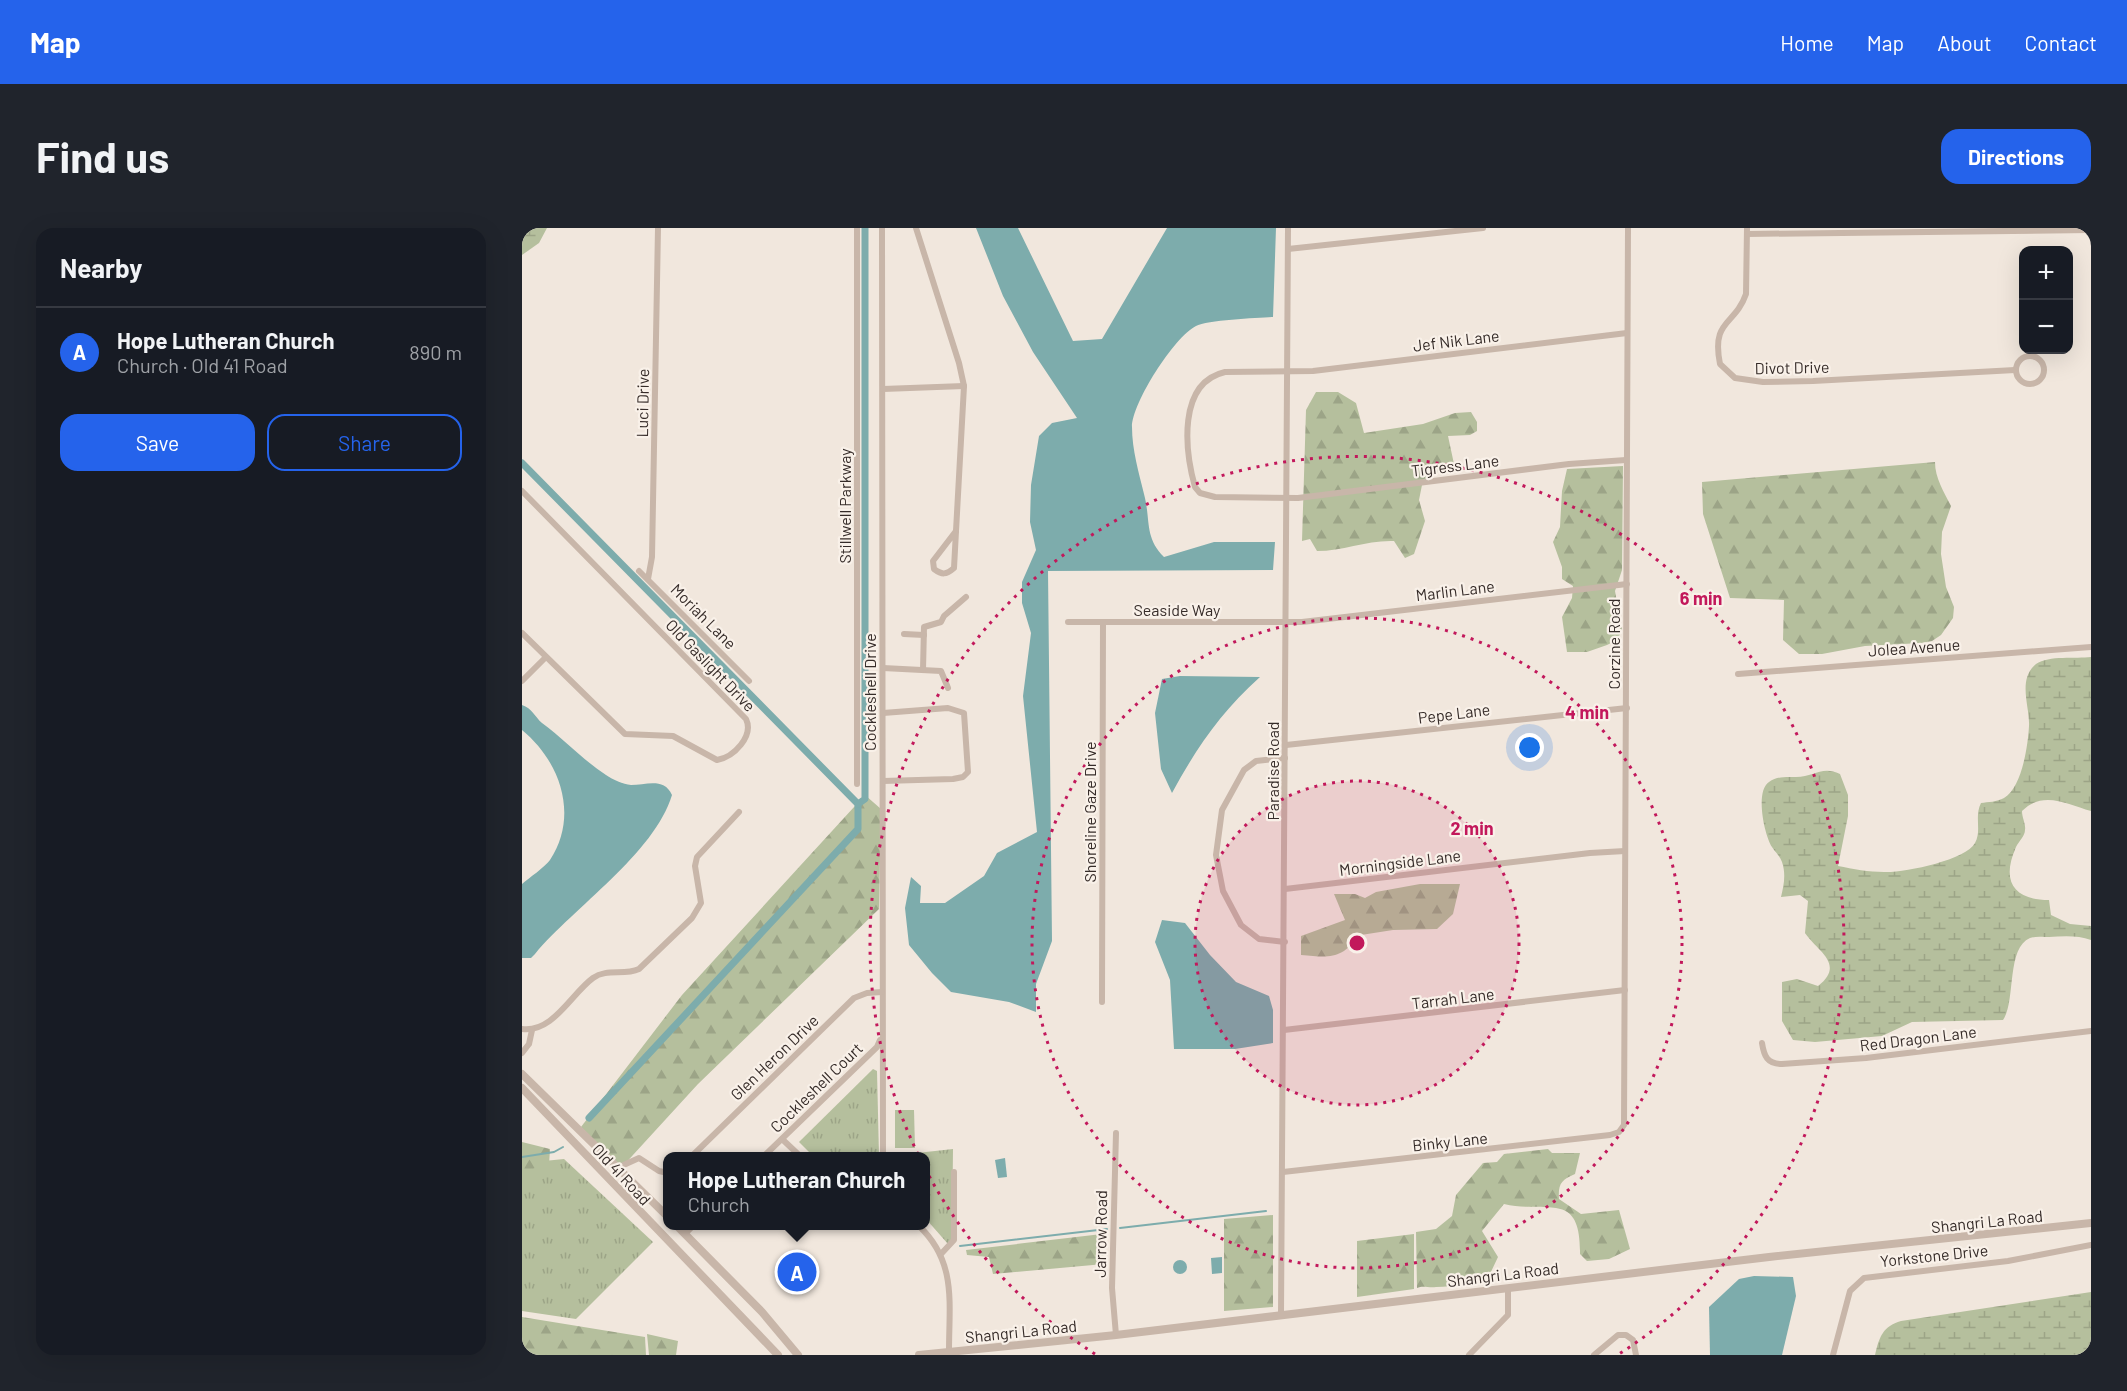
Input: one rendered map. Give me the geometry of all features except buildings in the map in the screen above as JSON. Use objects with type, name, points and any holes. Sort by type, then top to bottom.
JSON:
[{"type":"street","name":"Luci Drive","points":[[648,579],[652,547],[658,228]]},
{"type":"street","name":"Stillwell Parkway","points":[[857,228],[857,784]]},
{"type":"street","name":"Cockleshell Drive","points":[[882,228],[883,1152]]},
{"type":"street","points":[[916,228],[959,363],[964,386],[954,568],[948,573],[941,574],[934,569],[933,561],[956,531]]},
{"type":"street","name":"Paradise Road","points":[[1281,1314],[1288,228]]},
{"type":"street","points":[[1288,249],[1483,228]]},
{"type":"street","name":"Corzine Road","points":[[1619,1132],[1625,1117],[1628,228]]},
{"type":"street","points":[[1747,231],[2091,230]]},
{"type":"street","name":"Divot Drive","points":[[1747,231],[1746,294],[1744,300],[1724,322],[1717,340],[1720,364],[1735,378],[1763,382],[1813,381],[2015,370]]},
{"type":"street","name":"Jef Nik Lane","points":[[1287,498],[1215,497],[1200,493],[1193,479],[1187,424],[1196,395],[1211,376],[1232,371],[1313,371],[1627,333]]},
{"type":"street","name":"Divot Drive","points":[[2031,356],[2040,360],[2044,368],[2042,378],[2034,384],[2020,380],[2015,370],[2019,361],[2031,356]]},
{"type":"street","points":[[883,389],[964,386]]},
{"type":"street","name":"Tigress Lane","points":[[1287,498],[1569,464],[1626,460]]},
{"type":"street","name":"Old Gaslight Drive","points":[[522,491],[746,719],[749,732],[728,757],[717,760],[673,736],[625,734],[522,633]]},
{"type":"street","name":"Moriah Lane","points":[[639,571],[749,681]]},
{"type":"street","name":"Marlin Lane","points":[[1287,623],[1627,584]]},
{"type":"street","points":[[923,670],[924,627],[941,622],[944,616],[966,597]]},
{"type":"street","name":"Seaside Way","points":[[1068,622],[1287,623]]},
{"type":"street","name":"Shoreline Gaze Drive","points":[[1102,1002],[1103,622]]},
{"type":"street","points":[[904,634],[924,635]]},
{"type":"street","name":"Jolea Avenue","points":[[1738,674],[2091,647]]},
{"type":"street","points":[[522,681],[546,657]]},
{"type":"street","points":[[883,668],[941,671],[948,688]]},
{"type":"street","points":[[883,713],[948,708],[964,713],[968,772],[963,777],[953,779],[883,781]]},
{"type":"street","name":"Pepe Lane","points":[[1286,745],[1627,708]]},
{"type":"street","points":[[1285,942],[1259,939],[1241,925],[1223,891],[1216,855],[1222,810],[1244,770],[1256,761],[1286,758]]},
{"type":"street","points":[[522,1031],[532,1030],[546,1024],[595,976],[639,969],[692,918],[701,903],[695,866],[697,857],[739,812]]},
{"type":"street","name":"Morningside Lane","points":[[1285,889],[1590,853],[1626,851]]},
{"type":"street","name":"Tarrah Lane","points":[[1284,1030],[1625,990]]},
{"type":"street","name":"Glen Heron Drive","points":[[696,1152],[854,998],[867,993],[882,992]]},
{"type":"street","points":[[522,1053],[529,1044],[532,1030]]},
{"type":"street","name":"Red Dragon Lane","points":[[1762,1043],[1764,1057],[1774,1064],[1782,1064],[1866,1058],[2091,1031]]},
{"type":"street","name":"Cockleshell Court","points":[[768,1152],[877,1047],[882,1034]]},
{"type":"street","name":"Old 41 Road","points":[[522,1074],[663,1211]]},
{"type":"street","name":"Old 41 Road","points":[[522,1088],[778,1355]]},
{"type":"street","name":"Binky Lane","points":[[1283,1172],[1497,1150],[1619,1132]]},
{"type":"street","name":"Jarrow Road","points":[[1116,1133],[1112,1288],[1116,1335]]},
{"type":"street","points":[[782,1139],[796,1152]]},
{"type":"street","points":[[617,1168],[639,1158],[663,1172]]},
{"type":"street","points":[[941,1254],[954,1240],[954,1172]]},
{"type":"street","name":"Shangri La Road","points":[[920,1355],[1116,1335],[1778,1256],[2091,1223]]},
{"type":"street","points":[[681,1230],[762,1312],[798,1355]]},
{"type":"street","points":[[676,1250],[691,1230]]},
{"type":"street","points":[[922,1230],[941,1254],[949,1275],[949,1351]]},
{"type":"street","name":"Yorkstone Drive","points":[[1833,1355],[1850,1291],[1864,1278],[2008,1260],[2091,1245]]},
{"type":"street","points":[[1469,1355],[1508,1315],[1510,1308],[1508,1288]]},
{"type":"street","points":[[1594,1355],[1618,1335],[1633,1340],[1636,1355]]},
{"type":"green space","points":[[522,228],[547,228],[539,243],[522,255]]},
{"type":"green space","points":[[1316,392],[1338,392],[1356,403],[1364,433],[1423,424],[1455,413],[1471,412],[1477,422],[1477,431],[1470,435],[1448,436],[1454,464],[1423,480],[1419,500],[1425,521],[1414,554],[1405,558],[1394,541],[1317,551],[1310,539],[1302,541],[1306,410]]},
{"type":"green space","points":[[1935,462],[1938,479],[1951,506],[1942,532],[1941,554],[1946,587],[1954,607],[1953,618],[1941,635],[1932,641],[1865,646],[1822,654],[1799,654],[1783,640],[1784,600],[1730,598],[1703,514],[1702,482]]},
{"type":"green space","points":[[1623,466],[1622,570],[1615,591],[1622,630],[1617,640],[1607,645],[1587,652],[1567,652],[1562,617],[1572,598],[1573,586],[1562,579],[1562,567],[1553,542],[1560,527],[1562,491],[1567,469]]},
{"type":"green space","points":[[2091,657],[2091,811],[2064,802],[2047,800],[2038,801],[2022,811],[2025,832],[2012,859],[2010,879],[2019,892],[2037,899],[2049,900],[2051,915],[2070,924],[2091,926],[2091,940],[2070,936],[2037,937],[2030,938],[2022,944],[2014,964],[2007,1012],[2003,1020],[1912,1022],[1882,1036],[1815,1042],[1793,1040],[1782,1021],[1782,982],[1797,979],[1818,986],[1826,978],[1829,964],[1822,952],[1805,933],[1808,901],[1800,895],[1781,897],[1784,871],[1781,860],[1769,841],[1762,813],[1762,794],[1765,787],[1772,780],[1779,778],[1802,777],[1823,771],[1840,774],[1848,795],[1848,816],[1838,866],[1867,871],[1893,872],[1948,860],[1960,855],[1975,843],[1981,803],[2004,798],[2010,793],[2020,776],[2028,734],[2026,685],[2030,670],[2036,664],[2048,659]]},
{"type":"green space","points":[[865,795],[881,809],[879,909],[698,1084],[622,1167],[581,1127],[682,995]]},
{"type":"green space","points":[[1420,884],[1460,884],[1453,914],[1437,929],[1393,930],[1361,935],[1347,949],[1335,955],[1320,957],[1301,955],[1301,936],[1345,920],[1334,894],[1355,894],[1365,898],[1376,892]]},
{"type":"green space","points":[[873,1069],[877,1071],[879,1152],[809,1152],[799,1142]]},
{"type":"green space","points":[[895,1110],[914,1110],[915,1148],[895,1148]]},
{"type":"green space","points":[[522,1142],[550,1149],[549,1165],[522,1171]]},
{"type":"green space","points":[[953,1149],[952,1239],[948,1244],[930,1224],[930,1152],[926,1152]]},
{"type":"green space","points":[[1548,1149],[1552,1153],[1580,1153],[1575,1174],[1566,1178],[1560,1186],[1559,1199],[1581,1214],[1619,1210],[1630,1249],[1609,1259],[1587,1261],[1580,1254],[1579,1234],[1575,1220],[1568,1212],[1559,1208],[1504,1204],[1482,1231],[1498,1257],[1489,1276],[1463,1285],[1417,1288],[1416,1232],[1436,1229],[1452,1216],[1456,1195],[1483,1163],[1497,1162],[1504,1154]]},
{"type":"green space","points":[[564,1159],[653,1242],[576,1319],[522,1311],[522,1167],[534,1162]]},
{"type":"green space","points":[[1273,1215],[1273,1307],[1224,1311],[1224,1219]]},
{"type":"green space","points":[[1102,1234],[1104,1264],[993,1274],[989,1257],[967,1255],[966,1250]]},
{"type":"green space","points":[[1414,1234],[1414,1289],[1357,1297],[1357,1241]]},
{"type":"green space","points":[[2091,1292],[2091,1355],[1875,1355],[1878,1343],[1886,1329],[1901,1321]]},
{"type":"green space","points":[[522,1317],[645,1337],[646,1355],[522,1355]]},
{"type":"green space","points":[[647,1334],[678,1341],[676,1355],[649,1355]]},
{"type":"water","points":[[976,228],[1018,228],[1073,341],[1102,339],[1167,228],[1276,228],[1273,317],[1211,322],[1196,326],[1187,333],[1166,356],[1146,387],[1132,427],[1134,453],[1146,503],[1149,528],[1153,542],[1164,557],[1214,542],[1275,542],[1273,570],[1048,571],[1052,941],[1036,984],[1036,1012],[1009,1002],[951,992],[909,945],[905,908],[911,877],[921,886],[920,903],[945,903],[984,876],[997,853],[1037,832],[1023,696],[1031,633],[1022,603],[1022,582],[1036,550],[1030,522],[1031,485],[1039,436],[1052,423],[1077,418],[1033,352],[1003,296]]},
{"type":"water","points":[[1180,676],[1260,677],[1233,703],[1211,731],[1172,793],[1161,769],[1155,713],[1162,679]]},
{"type":"water","points":[[522,705],[589,763],[609,777],[631,785],[659,784],[669,789],[672,795],[663,817],[631,859],[531,958],[522,958],[522,884],[550,860],[559,843],[564,808],[562,790],[556,774],[536,743],[522,730]]},
{"type":"water","points":[[1162,920],[1185,923],[1210,955],[1236,982],[1269,996],[1273,1010],[1273,1043],[1235,1049],[1174,1049],[1170,980],[1155,942]]},
{"type":"water","points":[[1005,1158],[1007,1177],[998,1178],[995,1160]]},
{"type":"water","points":[[1222,1257],[1222,1273],[1212,1274],[1211,1258]]},
{"type":"water","points":[[1180,1260],[1185,1262],[1187,1267],[1185,1272],[1180,1274],[1175,1272],[1173,1267],[1175,1262]]},
{"type":"water","points":[[1754,1276],[1793,1277],[1796,1296],[1782,1355],[1710,1355],[1709,1307],[1739,1279]]},
{"type":"waterway","points":[[858,804],[865,799],[865,228]]},
{"type":"waterway","points":[[522,463],[858,804],[858,829],[589,1118]]},
{"type":"waterway","points":[[522,1157],[554,1152],[563,1147]]},
{"type":"waterway","points":[[1120,1228],[1266,1211]]},
{"type":"waterway","points":[[960,1246],[1107,1229]]},
{"type":"place","name":"Hope Lutheran Church","points":[[797,1272]]}]
